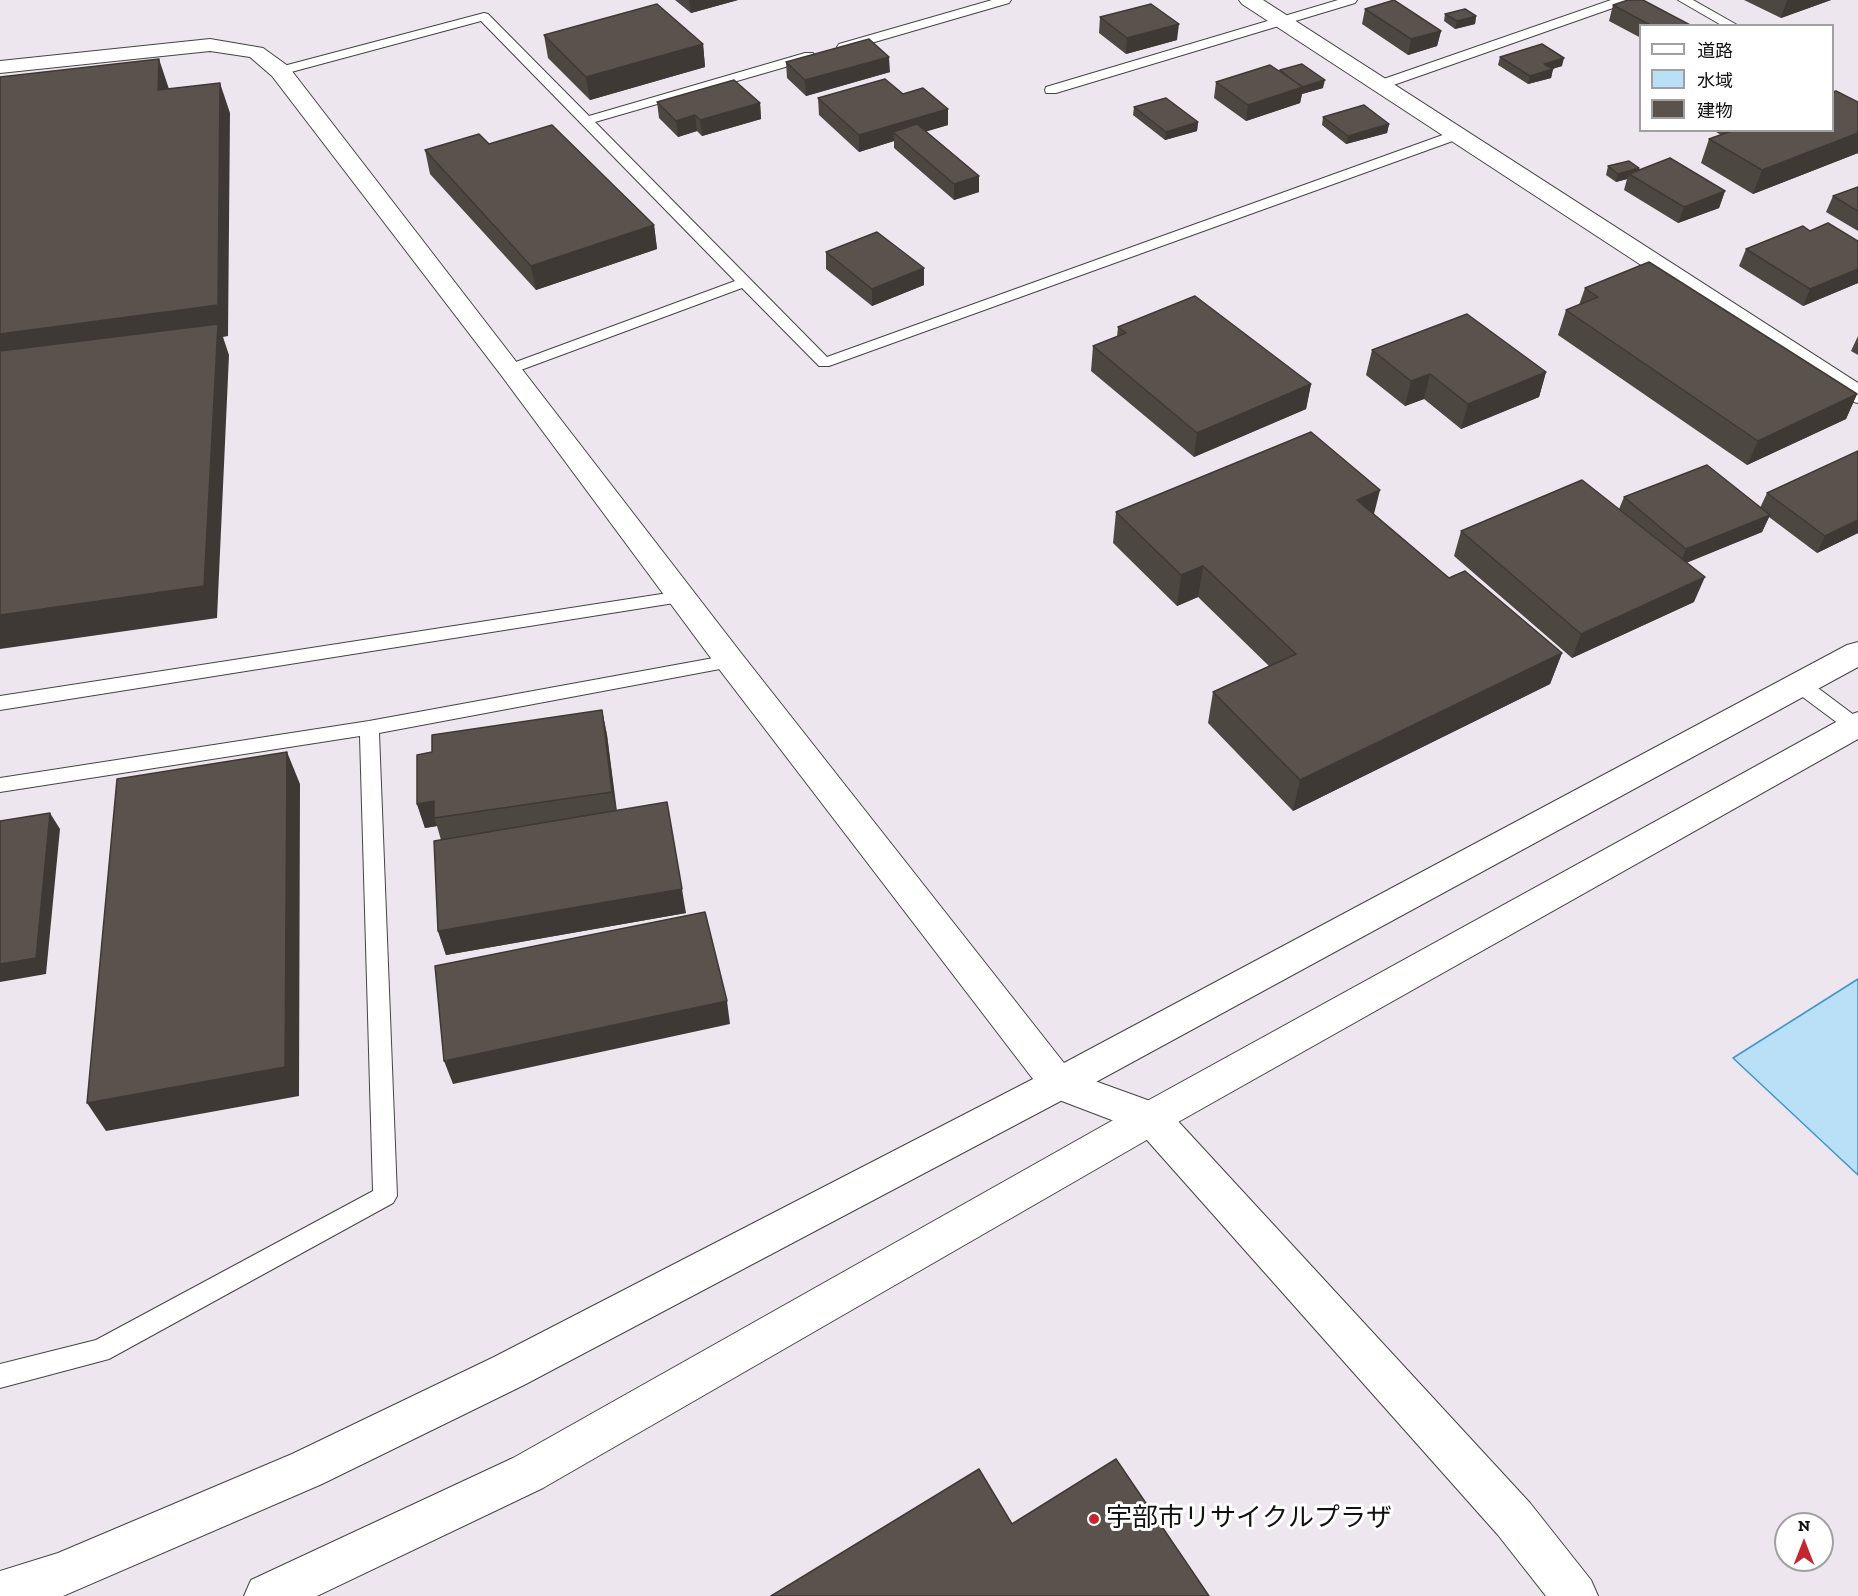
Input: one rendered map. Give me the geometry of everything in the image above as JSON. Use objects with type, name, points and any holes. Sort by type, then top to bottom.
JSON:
[{"type":"street","points":[[1249,0],[1858,395]]},
{"type":"street","points":[[0,67],[210,45],[256,52],[280,71],[510,369],[730,661],[1059,1084],[1151,1118],[1514,1519],[1575,1596]]},
{"type":"street","points":[[0,1594],[59,1575],[307,1469],[509,1371],[1059,1084],[1858,653]]},
{"type":"street","points":[[267,1596],[528,1473],[1151,1118],[1857,726]]},
{"type":"lane","points":[[585,121],[1005,0]]},
{"type":"lane","points":[[1051,90],[1351,0]]},
{"type":"lane","points":[[1380,85],[1623,0]]},
{"type":"lane","points":[[1684,0],[1729,24]]},
{"type":"lane","points":[[280,71],[484,17],[824,363],[1456,135]]},
{"type":"lane","points":[[510,369],[745,282]]},
{"type":"lane","points":[[0,703],[681,597]]},
{"type":"lane","points":[[0,785],[369,728],[730,661]]},
{"type":"lane","points":[[1799,684],[1857,726]]},
{"type":"lane","points":[[0,1377],[100,1351],[385,1196],[369,728]]},
{"type":"shaded area","points":[[0,0],[1858,0],[1858,1596],[0,1596]]},
{"type":"water","points":[[1858,979],[1858,1175],[1733,1058]]},
{"type":"building","points":[[1394,0],[1441,31],[1411,39],[1365,9]]},
{"type":"building","points":[[1628,0],[1643,0],[1688,24],[1648,24],[1613,5]]},
{"type":"building","points":[[657,4],[703,44],[586,77],[544,35]]},
{"type":"building","points":[[1151,4],[1179,24],[1127,38],[1100,17]]},
{"type":"building","points":[[1465,9],[1476,16],[1457,21],[1445,14]]},
{"type":"building","points":[[869,39],[889,57],[805,80],[786,62]]},
{"type":"building","points":[[1542,44],[1564,58],[1544,64],[1553,69],[1530,76],[1500,57]]},
{"type":"building","points":[[159,59],[158,90],[220,83],[218,305],[0,334],[0,77]]},
{"type":"building","points":[[1302,64],[1325,80],[1302,87],[1280,70]]},
{"type":"building","points":[[1270,65],[1303,87],[1248,105],[1216,82]]},
{"type":"building","points":[[885,79],[903,94],[923,88],[948,109],[859,135],[818,98]]},
{"type":"building","points":[[734,80],[760,103],[700,120],[695,115],[676,121],[657,102]]},
{"type":"building","points":[[1834,92],[1858,102],[1858,133],[1762,170],[1709,139],[1728,132],[1834,132]]},
{"type":"building","points":[[1166,98],[1198,122],[1166,132],[1134,107]]},
{"type":"building","points":[[1364,105],[1389,124],[1348,136],[1323,117]]},
{"type":"building","points":[[917,124],[979,176],[954,184],[893,132]]},
{"type":"building","points":[[552,125],[654,225],[531,266],[425,150],[479,134],[489,144]]},
{"type":"building","points":[[1670,158],[1725,191],[1684,207],[1629,174]]},
{"type":"building","points":[[1629,161],[1639,168],[1618,174],[1608,166]]},
{"type":"building","points":[[1858,187],[1858,211],[1833,196]]},
{"type":"building","points":[[1828,223],[1858,241],[1858,269],[1810,289],[1746,249],[1803,226],[1810,231]]},
{"type":"building","points":[[877,232],[924,268],[872,289],[826,252]]},
{"type":"building","points":[[1649,262],[1857,394],[1758,441],[1566,310],[1598,297],[1585,288]]},
{"type":"building","points":[[1195,296],[1311,384],[1197,433],[1093,346],[1126,333],[1118,327]]},
{"type":"building","points":[[1467,314],[1546,372],[1468,404],[1430,374],[1411,381],[1372,350]]},
{"type":"building","points":[[218,324],[204,586],[0,615],[0,351]]},
{"type":"building","points":[[1311,432],[1380,490],[1357,500],[1449,578],[1465,571],[1562,653],[1300,780],[1213,692],[1296,654],[1203,566],[1181,575],[1116,512]]},
{"type":"building","points":[[1858,451],[1858,520],[1825,536],[1767,493]]},
{"type":"building","points":[[1707,465],[1770,515],[1686,549],[1624,497]]},
{"type":"building","points":[[1582,480],[1705,577],[1581,634],[1461,531]]},
{"type":"building","points":[[602,710],[612,792],[434,818],[434,801],[417,804],[417,755],[432,752],[432,735]]},
{"type":"building","points":[[287,752],[285,1067],[87,1103],[117,779]]},
{"type":"building","points":[[667,802],[682,889],[438,931],[434,841]]},
{"type":"building","points":[[50,813],[36,958],[0,964],[0,821]]},
{"type":"building","points":[[705,912],[727,1001],[444,1061],[435,966]]},
{"type":"building","name":"宇部市リサイクルプラザ","points":[[1116,1459],[1209,1596],[771,1596],[979,1469],[1012,1524]]},
{"type":"place","name":"宇部市リサイクルプラザ","points":[[1094,1519]]}]
